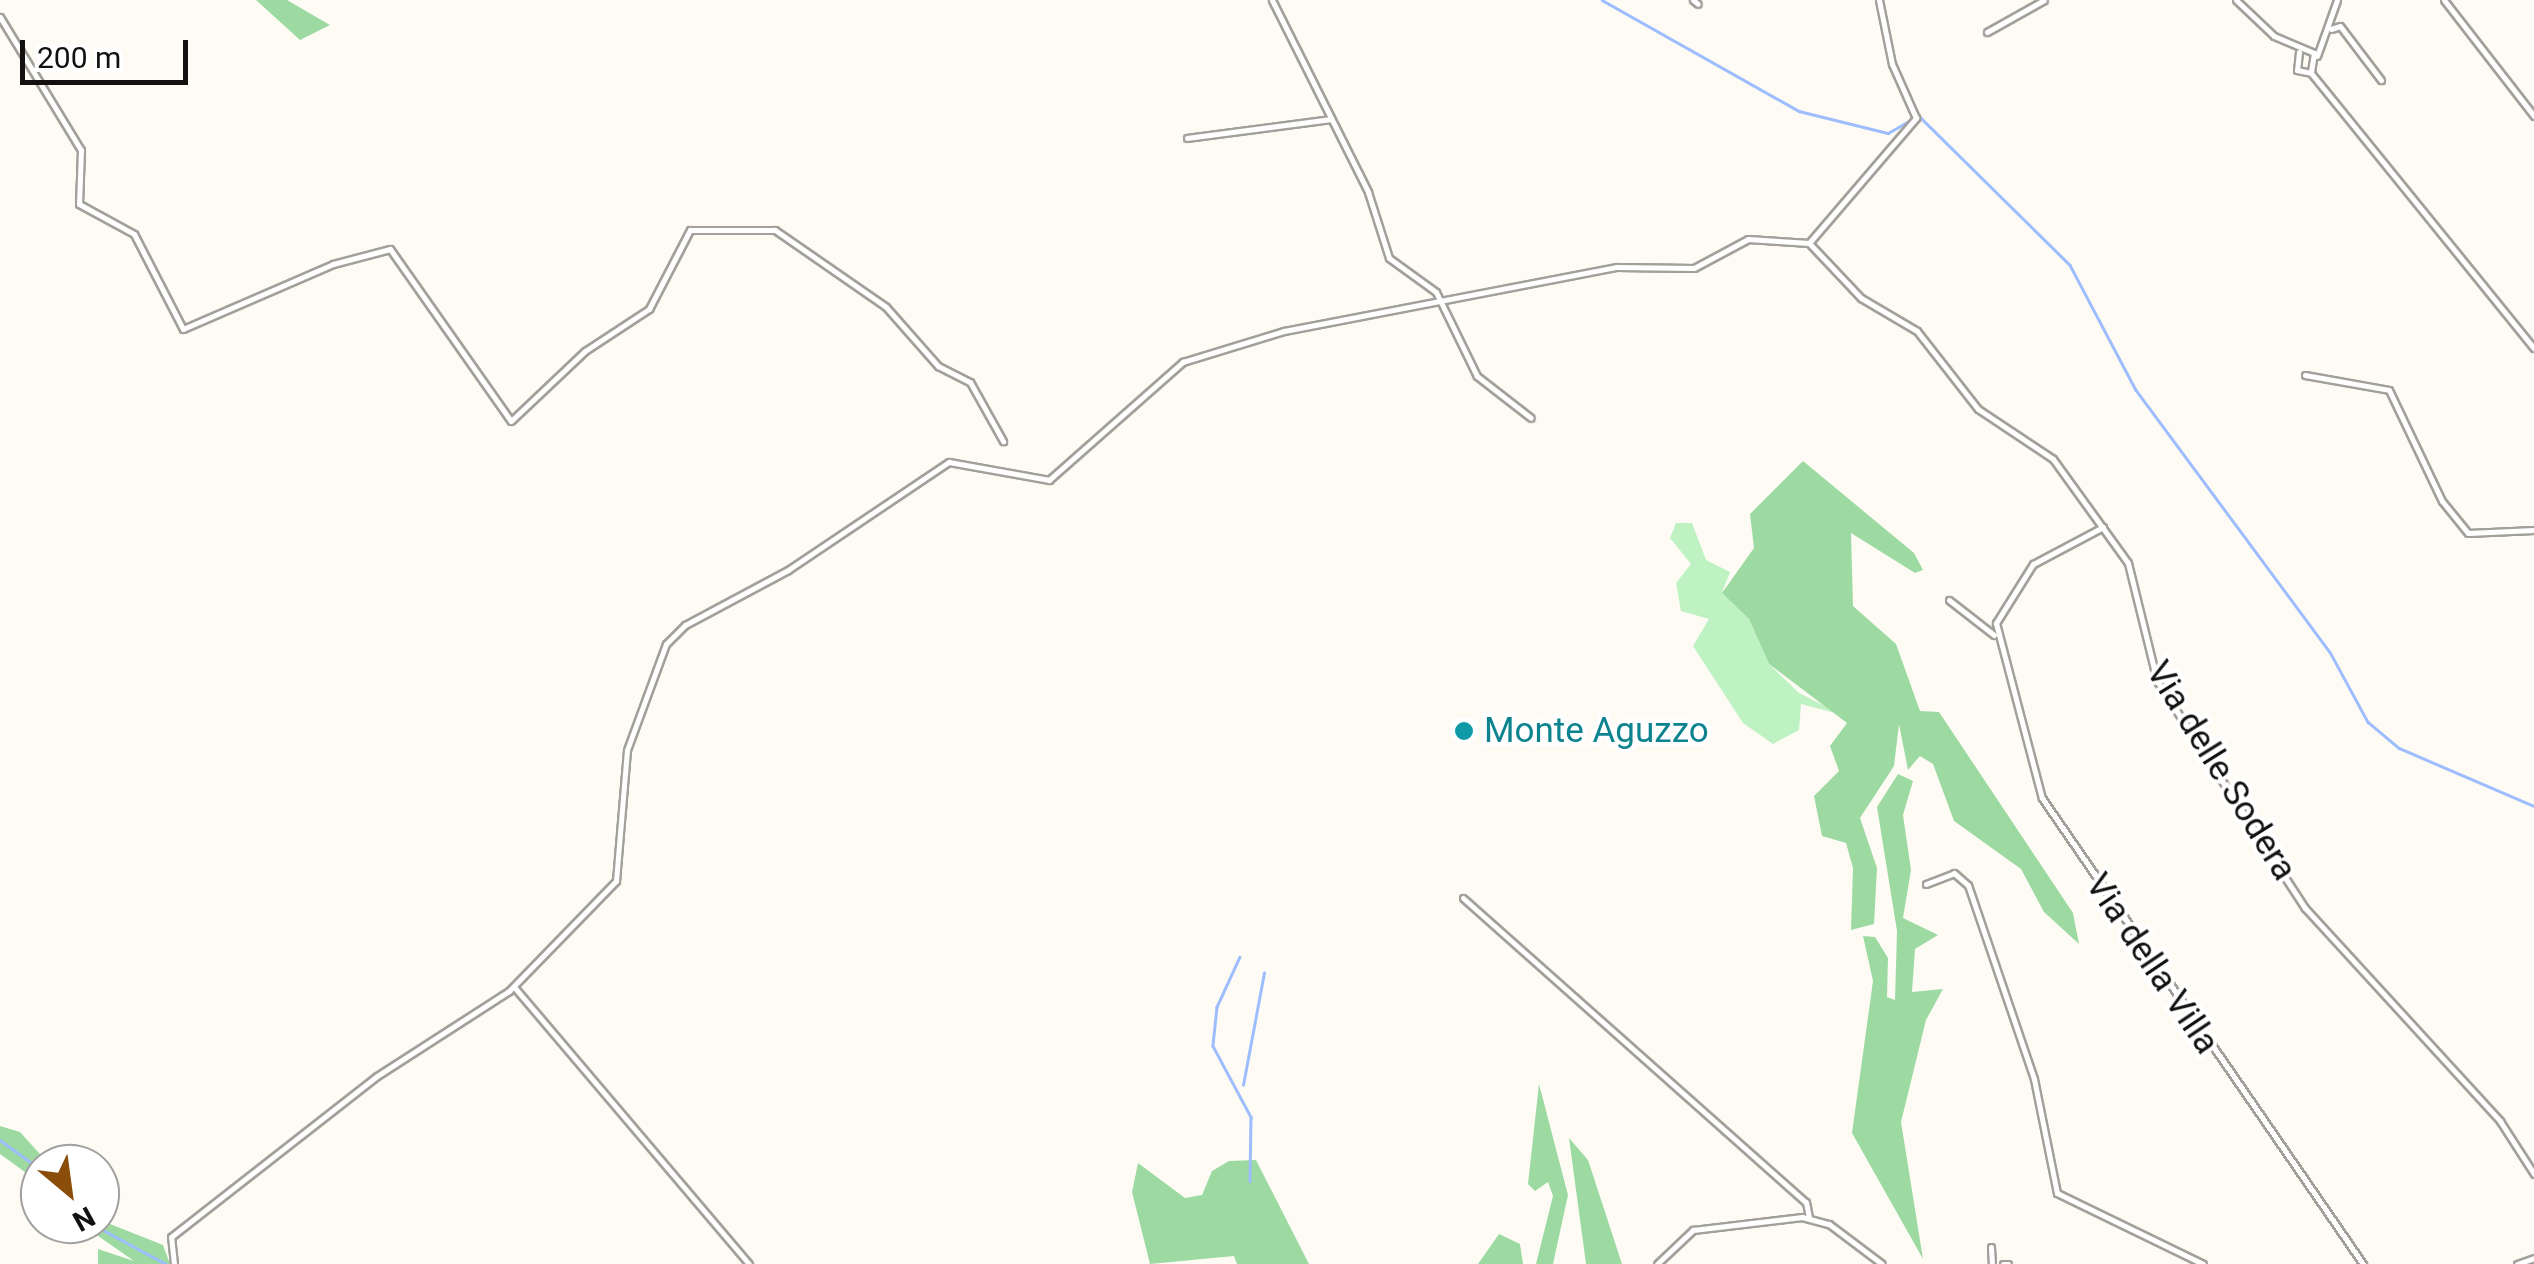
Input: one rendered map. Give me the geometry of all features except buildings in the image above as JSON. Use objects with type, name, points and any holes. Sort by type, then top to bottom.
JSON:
[{"type":"street","points":[[1272,0],[1331,119],[1389,258],[1441,300],[1475,374],[1531,418]]},
{"type":"street","points":[[174,1264],[171,1236],[366,1084],[514,987],[616,880],[626,750],[680,628],[781,574],[949,462],[1047,481],[1178,364],[1441,300],[1618,267],[1694,268],[1754,238],[1809,243],[1914,122],[1879,0]]},
{"type":"street","points":[[1987,32],[2044,0]]},
{"type":"street","points":[[2236,0],[2299,52],[2316,56]]},
{"type":"street","points":[[2444,0],[2534,116]]},
{"type":"street","points":[[2311,72],[2331,28],[2335,2]]},
{"type":"street","points":[[2333,15],[2382,80]]},
{"type":"street","points":[[0,17],[81,150],[79,204],[134,234],[185,330],[333,264],[390,249],[511,421],[588,350],[649,309],[690,230],[774,230],[886,307],[938,366],[970,382],[1003,442]]},
{"type":"street","points":[[2331,28],[2340,26]]},
{"type":"street","points":[[2299,52],[2294,66],[2311,72],[2534,348]]},
{"type":"street","points":[[1187,138],[1331,119]]},
{"type":"street","name":"Via delle Sodera","points":[[1809,243],[1864,300],[1917,331],[1978,409],[2048,452],[2130,570],[2157,681],[2305,908],[2503,1125],[2534,1174]]},
{"type":"street","points":[[2305,375],[2389,390],[2442,501],[2468,533],[2534,530]]},
{"type":"street","points":[[1949,600],[1996,637],[2002,606],[2032,564],[2103,527]]},
{"type":"street","name":"Via della Villa","points":[[1996,637],[2042,798],[2065,840],[2364,1264]]},
{"type":"street","points":[[1926,884],[1954,873],[1966,883],[2034,1079],[2056,1194],[2203,1264]]},
{"type":"street","points":[[1463,898],[1806,1202],[1810,1218]]},
{"type":"street","points":[[514,987],[749,1264]]},
{"type":"street","points":[[1657,1264],[1695,1229],[1810,1218],[1882,1264]]},
{"type":"street","points":[[1991,1247],[1992,1264]]},
{"type":"street","points":[[2518,1264],[2534,1258]]},
{"type":"green space","points":[[256,0],[287,0],[330,25],[300,40]]},
{"type":"green space","points":[[1803,461],[1914,553],[1923,570],[1915,573],[1851,533],[1853,606],[1896,644],[1920,711],[1939,712],[2073,913],[2079,944],[2044,912],[2021,869],[1954,821],[1933,764],[1920,756],[1908,770],[1899,724],[1894,766],[1860,818],[1877,868],[1874,924],[1851,930],[1853,868],[1846,843],[1822,836],[1814,796],[1839,771],[1830,746],[1847,723],[1769,664],[1749,619],[1722,593],[1754,548],[1750,514]]},
{"type":"green space","points":[[1676,523],[1692,523],[1706,560],[1730,572],[1722,593],[1749,619],[1769,664],[1799,693],[1843,715],[1801,704],[1799,730],[1773,744],[1743,723],[1693,646],[1709,619],[1681,611],[1676,583],[1691,564],[1670,538]]},
{"type":"green space","points":[[1898,774],[1913,781],[1903,815],[1911,870],[1903,918],[1938,935],[1915,949],[1912,992],[1943,989],[1926,1020],[1901,1122],[1923,1259],[1852,1133],[1873,981],[1863,936],[1875,937],[1888,958],[1887,997],[1895,1000],[1897,931],[1877,807]]},
{"type":"green space","points":[[1539,1084],[1568,1195],[1553,1264],[1536,1264],[1553,1196],[1548,1182],[1535,1191],[1528,1184]]},
{"type":"green space","points":[[0,1126],[20,1132],[31,1144],[20,1144],[20,1168],[0,1154]]},
{"type":"green space","points":[[1569,1138],[1588,1160],[1622,1264],[1586,1264]]},
{"type":"green space","points":[[1256,1160],[1309,1264],[1237,1264],[1234,1256],[1150,1264],[1132,1192],[1138,1163],[1185,1198],[1202,1195],[1212,1171],[1229,1161]]},
{"type":"green space","points":[[120,1228],[163,1245],[170,1264],[98,1264],[98,1249],[134,1261],[110,1244],[120,1244]]},
{"type":"green space","points":[[1499,1234],[1520,1244],[1523,1264],[1478,1264]]},
{"type":"waterway","points":[[1602,0],[1799,111],[1888,133],[1912,119]]},
{"type":"waterway","points":[[1919,116],[2070,265],[2136,390],[2330,652],[2368,722],[2399,748],[2534,806]]},
{"type":"waterway","points":[[1240,957],[1217,1007],[1213,1046],[1251,1117],[1250,1181]]},
{"type":"waterway","points":[[1243,1085],[1264,973]]},
{"type":"waterway","points":[[0,1140],[20,1154]]},
{"type":"waterway","points":[[120,1239],[166,1264]]},
{"type":"place","name":"Monte Aguzzo","points":[[1464,731]]}]
